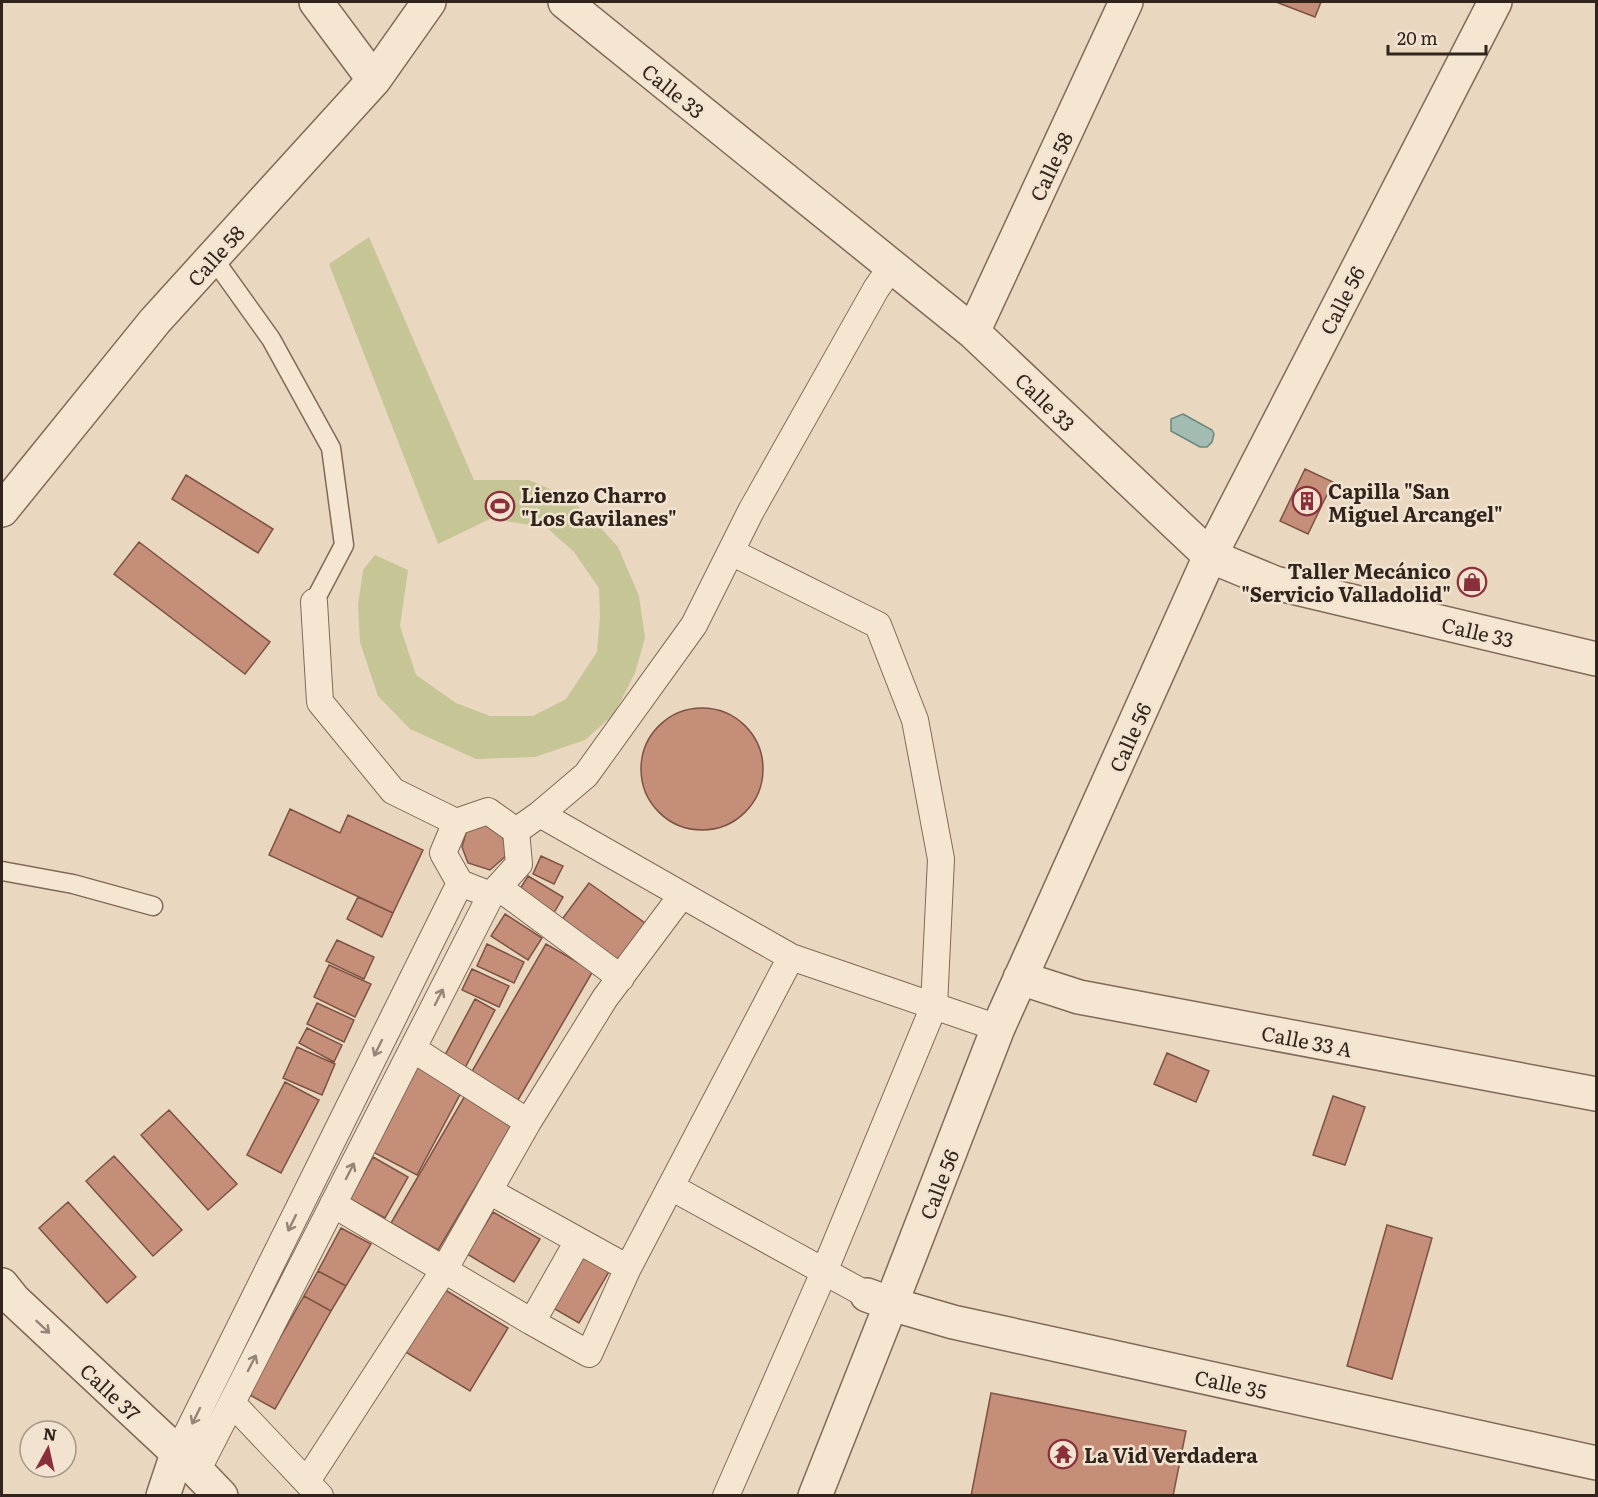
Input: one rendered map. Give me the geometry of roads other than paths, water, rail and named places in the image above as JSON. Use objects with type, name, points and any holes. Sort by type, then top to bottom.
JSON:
[{"type":"street","points":[[316,2],[374,80]]},
{"type":"street","name":"Calle 58","points":[[2,510],[155,321],[374,80],[429,2]]},
{"type":"street","name":"Calle 33","points":[[565,2],[973,332],[1210,556],[1275,583],[1596,659]]},
{"type":"street","name":"Calle 58","points":[[973,332],[1126,2]]},
{"type":"street","name":"Calle 56","points":[[815,1496],[879,1300],[1020,978],[1210,556],[1495,2]]},
{"type":"street","points":[[516,831],[586,775],[694,625],[751,511],[876,289],[892,266]]},
{"type":"street","points":[[726,1496],[824,1271],[934,1006],[941,859],[915,720],[878,625],[731,552]]},
{"type":"street","points":[[163,1496],[232,1403],[495,891],[519,864],[516,831],[488,811],[456,822],[393,791],[321,702],[314,602]]},
{"type":"street","points":[[540,814],[791,957],[998,1028]]},
{"type":"street","points":[[456,822],[443,853],[460,883],[495,891],[621,978]]},
{"type":"street","points":[[187,1463],[460,883]]},
{"type":"street","points":[[232,1403],[314,1488],[444,1270],[528,1122],[605,998],[682,895]]},
{"type":"street","points":[[333,1204],[589,1354],[628,1268],[791,957]]},
{"type":"street","name":"Calle 33 A","points":[[1020,978],[1079,997],[1596,1094]]},
{"type":"street","points":[[412,1049],[528,1122]]},
{"type":"street","points":[[670,1187],[879,1300]]},
{"type":"street","points":[[489,1191],[628,1268]]},
{"type":"street","points":[[532,1322],[578,1240]]},
{"type":"street","name":"Calle 37","points":[[6,1295],[220,1496]]},
{"type":"street","name":"Calle 35","points":[[879,1300],[953,1322],[1596,1462]]},
{"type":"lane","points":[[213,258],[271,339],[331,448],[344,545],[314,602]]},
{"type":"lane","points":[[2,871],[73,884],[153,906]]},
{"type":"place","name":"Capilla \"San Miguel Arcangel\"","points":[[1307,501]]},
{"type":"place","name":"Lienzo Charro \"Los Gavilanes\"","points":[[500,506]]},
{"type":"place","name":"Taller Mecánico \"Servicio Valladolid\"","points":[[1472,582]]},
{"type":"place","name":"La Vid Verdadera","points":[[1063,1454]]}]
